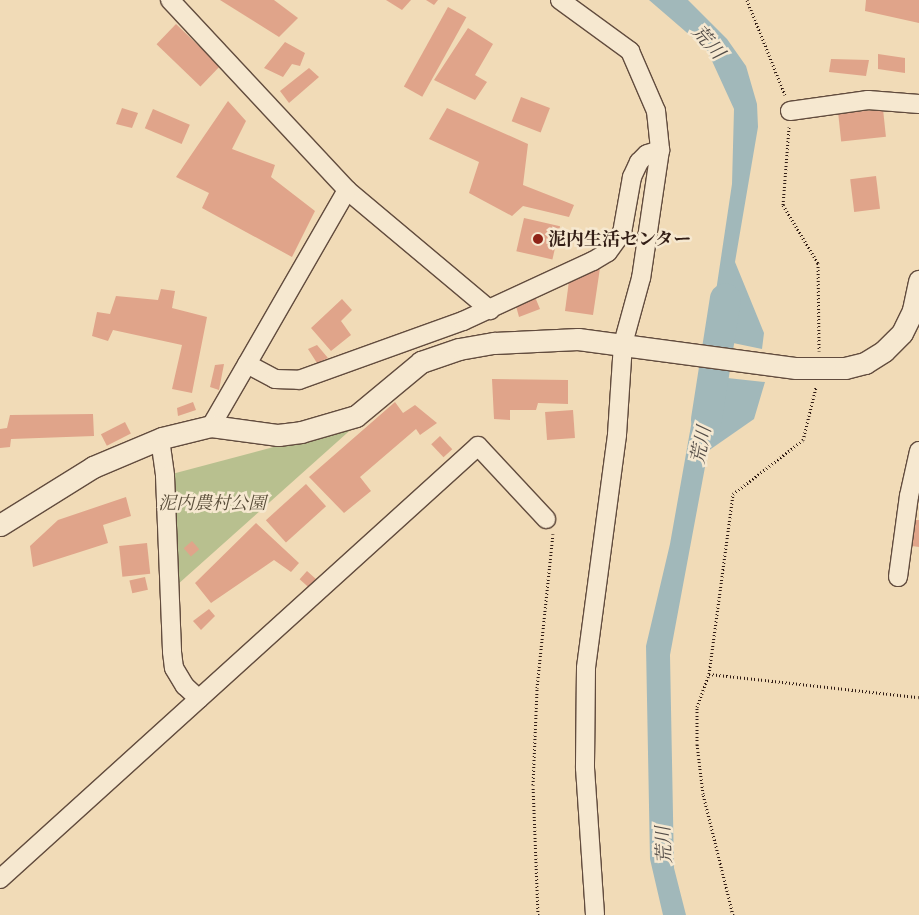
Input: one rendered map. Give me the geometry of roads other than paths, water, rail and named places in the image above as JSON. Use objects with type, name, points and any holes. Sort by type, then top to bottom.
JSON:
[{"type":"street","points":[[170,0],[206,35],[348,190],[490,310]]},
{"type":"street","points":[[560,0],[630,51],[656,111],[660,150],[641,278],[627,344],[586,668],[585,768],[595,915]]},
{"type":"street","points":[[790,111],[868,100],[919,104]]},
{"type":"street","points":[[247,364],[275,379],[299,380],[490,310],[608,252],[622,233],[632,177],[647,154],[660,150]]},
{"type":"street","points":[[211,426],[348,190]]},
{"type":"street","points":[[0,525],[93,468],[160,439],[211,426],[278,435],[301,432],[356,416],[421,362],[459,349],[536,339],[627,344],[818,370],[865,363],[884,350],[902,333],[913,310],[919,281]]},
{"type":"street","points":[[160,439],[165,476],[174,668],[184,686],[199,699]]},
{"type":"street","points":[[0,879],[478,446],[546,519]]},
{"type":"street","points":[[898,577],[909,496],[919,451]]},
{"type":"water","points":[[649,0],[688,0],[727,39],[746,66],[757,104],[758,127],[735,262],[764,333],[762,349],[709,338],[732,184],[734,109],[707,50]]},
{"type":"water","points":[[700,375],[765,382],[754,419],[708,451],[670,655],[674,868],[686,915],[663,915],[650,859],[646,646],[670,544]]},
{"type":"waterway","name":"荒川","points":[[706,419],[725,298]]},
{"type":"place","name":"泥内生活センター","points":[[538,239]]},
{"type":"park label","name":"泥内農村公園","points":[[212,503]]}]
